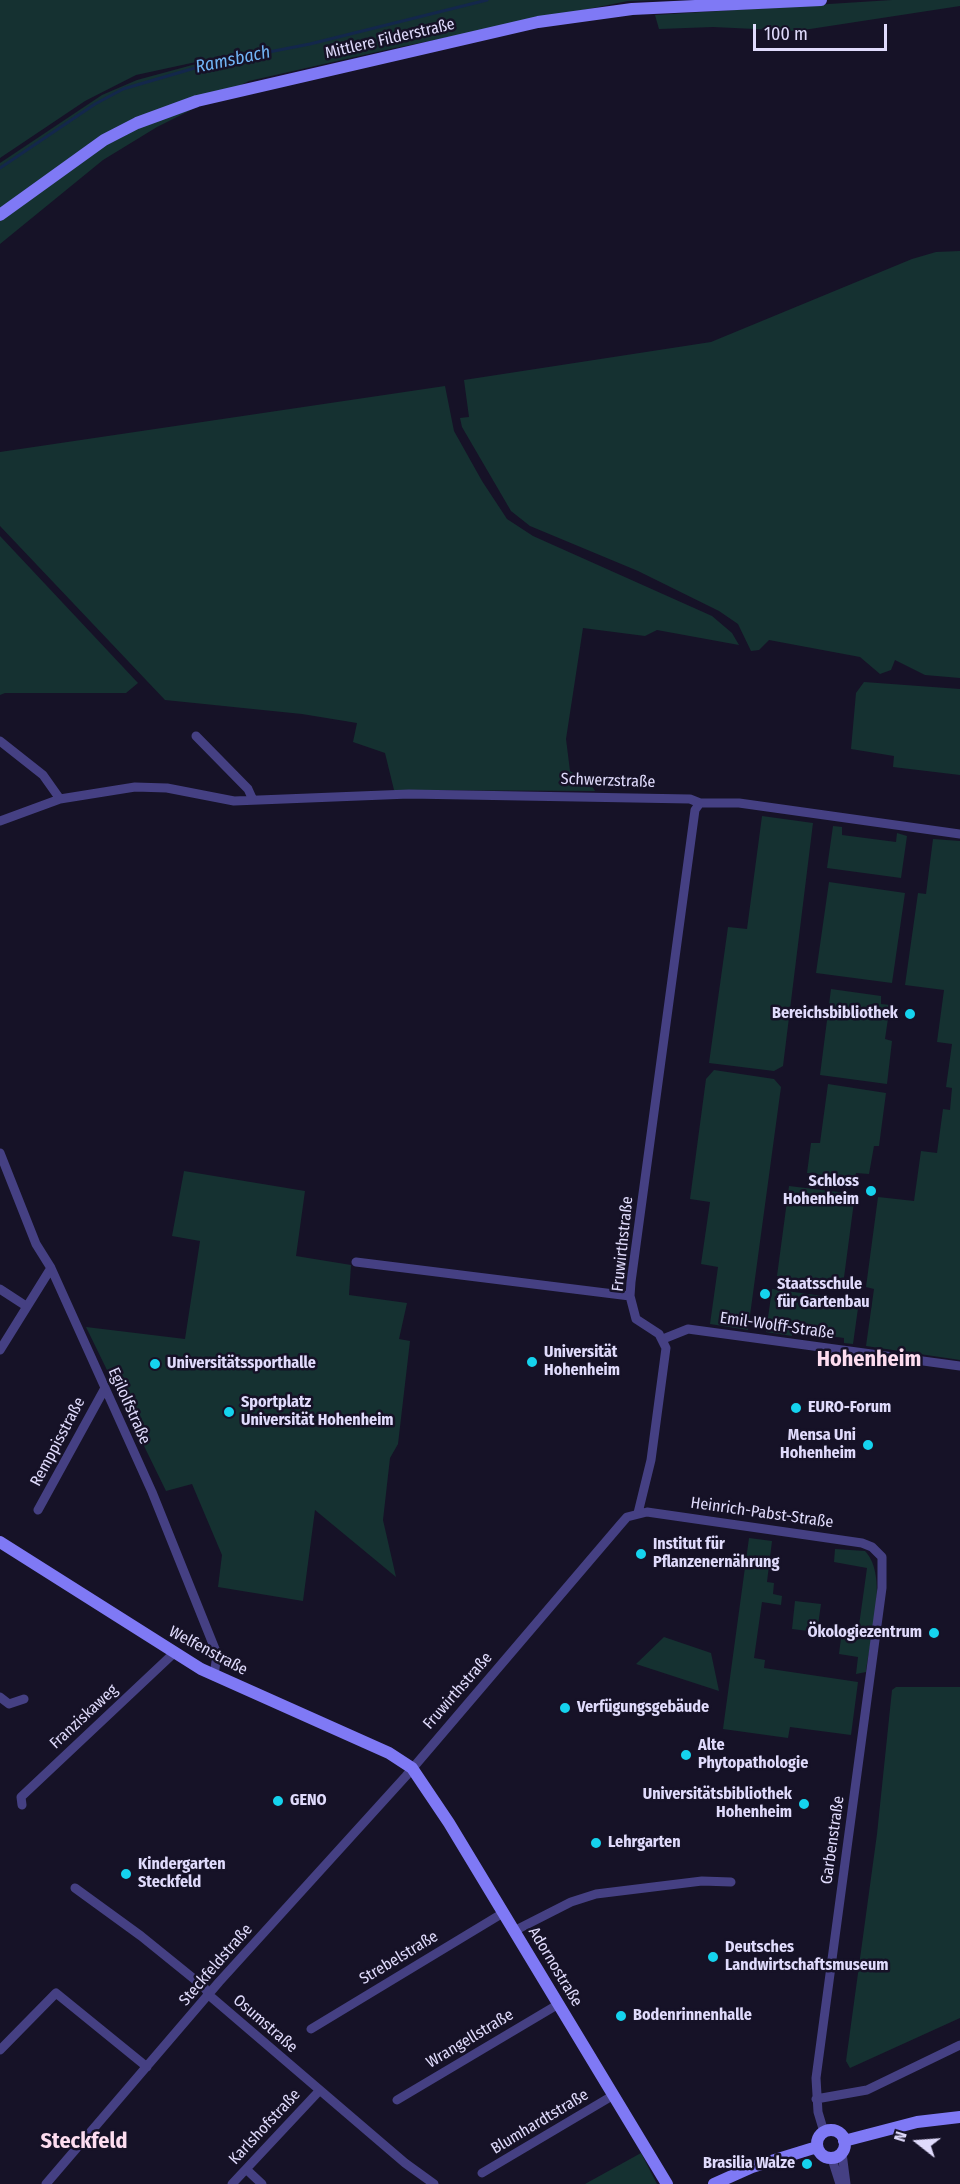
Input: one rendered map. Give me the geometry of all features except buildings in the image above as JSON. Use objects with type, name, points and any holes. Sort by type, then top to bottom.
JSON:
[{"type":"main road","name":"Mittlere Filderstraße","points":[[0,215],[104,140],[137,123],[197,101],[538,22],[632,9],[821,0]]},
{"type":"main road","name":"Welfenstraße","points":[[0,1542],[214,1676],[381,1749],[409,1772]]},
{"type":"main road","name":"Adornostraße","points":[[409,1772],[450,1823],[557,2005],[667,2184]]},
{"type":"main road","points":[[844,2140],[917,2122],[960,2117]]},
{"type":"main road","points":[[824,2132],[838,2132],[844,2140],[837,2156],[821,2155],[817,2147],[818,2138],[824,2132]]},
{"type":"main road","points":[[714,2184],[761,2164],[817,2147]]},
{"type":"street","points":[[196,736],[248,789],[253,800]]},
{"type":"street","points":[[0,741],[43,775],[60,799]]},
{"type":"street","name":"Schwerzstraße","points":[[0,821],[60,799],[135,788],[166,788],[234,801],[321,796],[491,794],[690,799],[700,803],[739,803],[960,834]]},
{"type":"street","name":"Fruwirthstraße","points":[[663,1339],[653,1328],[636,1319],[630,1296],[694,820],[700,803]]},
{"type":"street","name":"Egilolfstraße","points":[[0,1153],[36,1244],[51,1268],[152,1492],[217,1654],[214,1676]]},
{"type":"street","points":[[0,1184],[11,1180]]},
{"type":"street","points":[[356,1262],[630,1296]]},
{"type":"street","points":[[0,1350],[51,1268]]},
{"type":"street","points":[[0,1289],[26,1306]]},
{"type":"street","name":"Emil-Wolff-Straße","points":[[663,1339],[688,1329],[960,1366]]},
{"type":"street","points":[[638,1513],[651,1455],[666,1348],[663,1339]]},
{"type":"street","name":"Remppisstraße","points":[[39,1510],[105,1388]]},
{"type":"street","name":"Fruwirthstraße","points":[[409,1772],[627,1517],[638,1513]]},
{"type":"street","name":"Heinrich-Pabst-Straße","points":[[638,1513],[688,1517],[843,1539],[862,1543],[879,1552]]},
{"type":"street","name":"Garbenstraße","points":[[824,2132],[816,2098],[816,2078],[882,1588],[884,1564],[879,1552]]},
{"type":"street","name":"Franziskaweg","points":[[22,1805],[21,1797],[174,1653]]},
{"type":"street","points":[[0,1697],[9,1704],[24,1700]]},
{"type":"street","name":"Steckfeldstraße","points":[[46,2184],[210,1996],[219,1982],[409,1772]]},
{"type":"street","points":[[514,1931],[571,1902],[590,1896],[702,1881],[731,1882]]},
{"type":"street","name":"Osumstraße","points":[[75,1888],[141,1936],[204,1987],[210,1996],[405,2163],[434,2184]]},
{"type":"street","name":"Strebelstraße","points":[[310,2029],[503,1913]]},
{"type":"street","points":[[0,2050],[56,1993],[147,2067]]},
{"type":"street","name":"Wrangellstraße","points":[[398,2100],[557,2005]]},
{"type":"street","points":[[816,2098],[867,2090],[960,2045]]},
{"type":"street","name":"Karlshofstraße","points":[[232,2184],[320,2090]]},
{"type":"street","name":"Blumhardtstraße","points":[[482,2173],[612,2096]]},
{"type":"street","points":[[837,2156],[840,2184]]},
{"type":"street","points":[[837,2156],[846,2184]]},
{"type":"street","points":[[246,2169],[262,2184]]},
{"type":"green space","points":[[0,0],[661,0],[628,1],[390,49],[249,81],[157,127],[103,160],[0,244],[0,163],[102,95],[137,80],[233,54],[136,75],[85,101],[0,158]]},
{"type":"green space","points":[[892,0],[960,0],[960,6],[797,31],[713,27],[659,29],[655,15]]},
{"type":"green space","points":[[960,251],[960,678],[925,675],[895,660],[891,670],[880,674],[860,657],[769,640],[759,650],[751,651],[738,624],[719,611],[638,571],[530,526],[511,511],[462,427],[460,418],[469,417],[464,380],[711,342],[912,259],[936,252]]},
{"type":"green space","points":[[445,386],[454,431],[482,481],[507,519],[533,536],[712,616],[732,633],[739,645],[657,630],[645,636],[583,628],[566,739],[570,771],[590,783],[595,791],[394,790],[385,753],[353,742],[357,723],[302,714],[165,700],[0,526],[0,452]]},
{"type":"green space","points":[[0,536],[138,683],[126,693],[5,693],[0,695]]},
{"type":"green space","points":[[864,682],[960,689],[960,775],[893,767],[894,756],[851,749],[856,693]]},
{"type":"green space","points":[[762,816],[813,823],[783,1066],[774,1071],[709,1063],[728,927],[747,929]]},
{"type":"green space","points":[[833,826],[842,827],[842,835],[896,842],[897,833],[907,836],[901,878],[827,868]]},
{"type":"green space","points":[[933,839],[960,841],[960,1360],[866,1346],[874,1289],[866,1287],[878,1197],[914,1201],[921,1151],[937,1153],[943,1109],[950,1110],[952,1088],[946,1087],[952,1044],[937,1042],[944,990],[905,985],[918,893],[926,894]]},
{"type":"green space","points":[[829,882],[905,893],[892,983],[816,973]]},
{"type":"green space","points":[[831,989],[881,996],[881,1004],[890,1005],[885,1039],[892,1041],[887,1084],[820,1075]]},
{"type":"green space","points":[[714,1070],[774,1079],[781,1087],[748,1330],[710,1324],[718,1267],[701,1264],[710,1202],[690,1199],[706,1079]]},
{"type":"green space","points":[[828,1084],[886,1093],[879,1146],[874,1146],[869,1174],[856,1173],[855,1180],[807,1173],[811,1143],[820,1143]]},
{"type":"green space","name":"Sportplatz Universität Hohenheim","points":[[184,1171],[305,1191],[296,1256],[351,1265],[349,1295],[407,1303],[399,1339],[410,1341],[398,1444],[390,1458],[383,1520],[396,1577],[315,1510],[303,1601],[218,1587],[222,1555],[192,1484],[166,1491],[86,1327],[185,1339],[200,1241],[172,1236]]},
{"type":"green space","points":[[789,1186],[855,1194],[843,1285],[777,1276]]},
{"type":"green space","points":[[772,1289],[859,1301],[853,1344],[844,1343],[844,1338],[793,1331],[792,1336],[766,1332]]},
{"type":"green space","points":[[749,1538],[772,1541],[767,1582],[774,1583],[773,1594],[782,1596],[781,1605],[762,1602],[754,1658],[765,1660],[764,1668],[858,1682],[851,1735],[790,1727],[788,1738],[723,1729]]},
{"type":"green space","points":[[835,1549],[865,1551],[872,1562],[876,1576],[876,1609],[866,1672],[856,1674],[858,1657],[839,1654],[841,1638],[857,1640],[867,1568],[834,1562]]},
{"type":"green space","points":[[795,1601],[821,1604],[817,1632],[792,1629]]},
{"type":"green space","points":[[664,1637],[711,1653],[719,1691],[636,1664]]},
{"type":"green space","points":[[896,1687],[960,1687],[960,2018],[850,2068],[846,2061],[877,1834],[892,1690]]},
{"type":"green space","points":[[641,2153],[657,2184],[585,2184]]},
{"type":"waterway","name":"Ramsbach","points":[[0,168],[95,104],[123,89],[212,63],[310,44],[487,0]]},
{"type":"place","name":"Bereichsbibliothek","points":[[910,1014]]},
{"type":"place","name":"Schloss Hohenheim","points":[[871,1191]]},
{"type":"place","name":"Staatsschule für Gartenbau","points":[[765,1294]]},
{"type":"place","name":"Universität Hohenheim","points":[[532,1362]]},
{"type":"place","name":"Universitätssporthalle","points":[[155,1364]]},
{"type":"place","name":"EURO-Forum","points":[[796,1408]]},
{"type":"place","name":"Sportplatz Universität Hohenheim","points":[[229,1412]]},
{"type":"place","name":"Mensa Uni Hohenheim","points":[[868,1445]]},
{"type":"place","name":"Institut für Pflanzenernährung","points":[[641,1554]]},
{"type":"place","name":"Ökologiezentrum","points":[[934,1633]]},
{"type":"place","name":"Verfügungsgebäude","points":[[565,1708]]},
{"type":"place","name":"Alte Phytopathologie","points":[[686,1755]]},
{"type":"place","name":"GENO","points":[[278,1801]]},
{"type":"place","name":"Universitätsbibliothek Hohenheim","points":[[804,1804]]},
{"type":"place","name":"Lehrgarten","points":[[596,1843]]},
{"type":"place","name":"Kindergarten Steckfeld","points":[[126,1874]]},
{"type":"place","name":"Deutsches Landwirtschaftsmuseum","points":[[713,1957]]},
{"type":"place","name":"Bodenrinnenhalle","points":[[621,2016]]},
{"type":"place","name":"Brasilia Walze","points":[[807,2164]]},
{"type":"district","name":"Hohenheim","points":[[869,1360]]},
{"type":"district","name":"Steckfeld","points":[[84,2142]]}]
